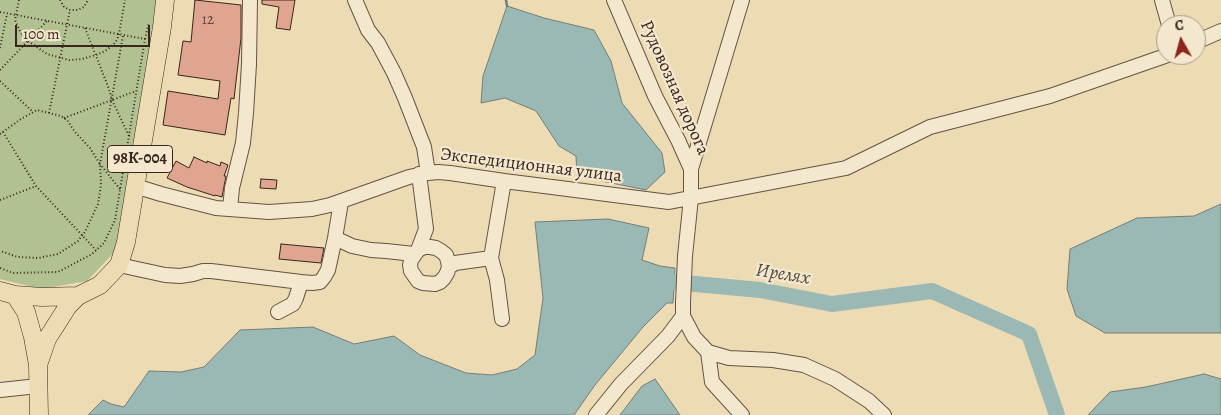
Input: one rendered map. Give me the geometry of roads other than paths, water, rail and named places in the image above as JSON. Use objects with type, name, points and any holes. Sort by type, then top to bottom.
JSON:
[{"type":"main road","name":"98К-004","points":[[38,365],[47,340],[68,306],[78,296],[100,285],[119,265],[126,242],[128,187],[162,27],[165,0]]},
{"type":"main road","name":"98К-004","points":[[7,293],[42,296],[78,296]]},
{"type":"main road","name":"98К-004","points":[[7,293],[26,312],[30,322],[38,365],[39,415]]},
{"type":"street","points":[[230,209],[232,188],[243,143],[246,113],[250,0]]},
{"type":"street","points":[[355,0],[368,30],[378,43],[394,73],[424,147],[426,229],[410,265],[411,271],[418,281],[423,284],[434,284],[440,282],[449,267],[455,263],[491,258]]},
{"type":"street","name":"Рудовозная дорога","points":[[614,0],[656,96],[691,169],[691,198],[684,268],[683,310]]},
{"type":"street","points":[[691,169],[742,0]]},
{"type":"street","points":[[1162,0],[1166,15]]},
{"type":"street","points":[[1206,38],[1221,31]]},
{"type":"street","name":"Экспедиционная улица","points":[[128,187],[216,208],[269,212],[312,209],[341,202],[408,177],[424,173],[450,173],[504,182],[669,202],[846,168],[930,127],[1050,96],[1156,58]]},
{"type":"street","points":[[502,319],[497,280],[491,258],[504,182]]},
{"type":"street","points":[[119,265],[166,275],[180,276],[211,271],[301,282],[320,282],[328,270],[341,202]]},
{"type":"street","points":[[335,238],[352,246],[371,250],[416,252],[430,246],[446,255],[449,267]]},
{"type":"street","points":[[278,312],[293,304],[301,282]]},
{"type":"street","points":[[683,310],[694,337],[708,352],[729,358],[773,360],[804,365],[835,379],[869,402],[884,415]]},
{"type":"street","points":[[596,415],[621,384],[668,336],[683,310]]},
{"type":"street","points":[[708,352],[712,382],[742,415]]},
{"type":"street","points":[[0,390],[38,386]]},
{"type":"water","points":[[507,6],[544,18],[594,30],[611,61],[622,103],[662,153],[665,172],[646,190],[577,176],[576,156],[559,146],[536,111],[505,98],[481,103],[483,76]]},
{"type":"water","points":[[1221,204],[1221,333],[1105,333],[1076,316],[1067,289],[1070,249],[1137,218],[1194,216]]},
{"type":"water","points":[[608,219],[649,228],[642,260],[660,266],[675,268],[673,303],[667,303],[643,327],[595,385],[574,415],[88,415],[103,400],[124,407],[149,371],[181,372],[204,367],[240,330],[313,327],[354,344],[394,336],[420,355],[466,373],[492,375],[517,369],[535,355],[543,298],[535,222]]},
{"type":"water","points":[[1204,374],[1221,379],[1221,415],[1088,415],[1110,392],[1146,387]]},
{"type":"water","points":[[655,379],[680,415],[620,415],[642,386]]},
{"type":"waterway","points":[[506,0],[507,6]]},
{"type":"waterway","name":"Ирелях","points":[[653,281],[760,290],[832,304],[932,291],[1029,334],[1057,415]]}]
